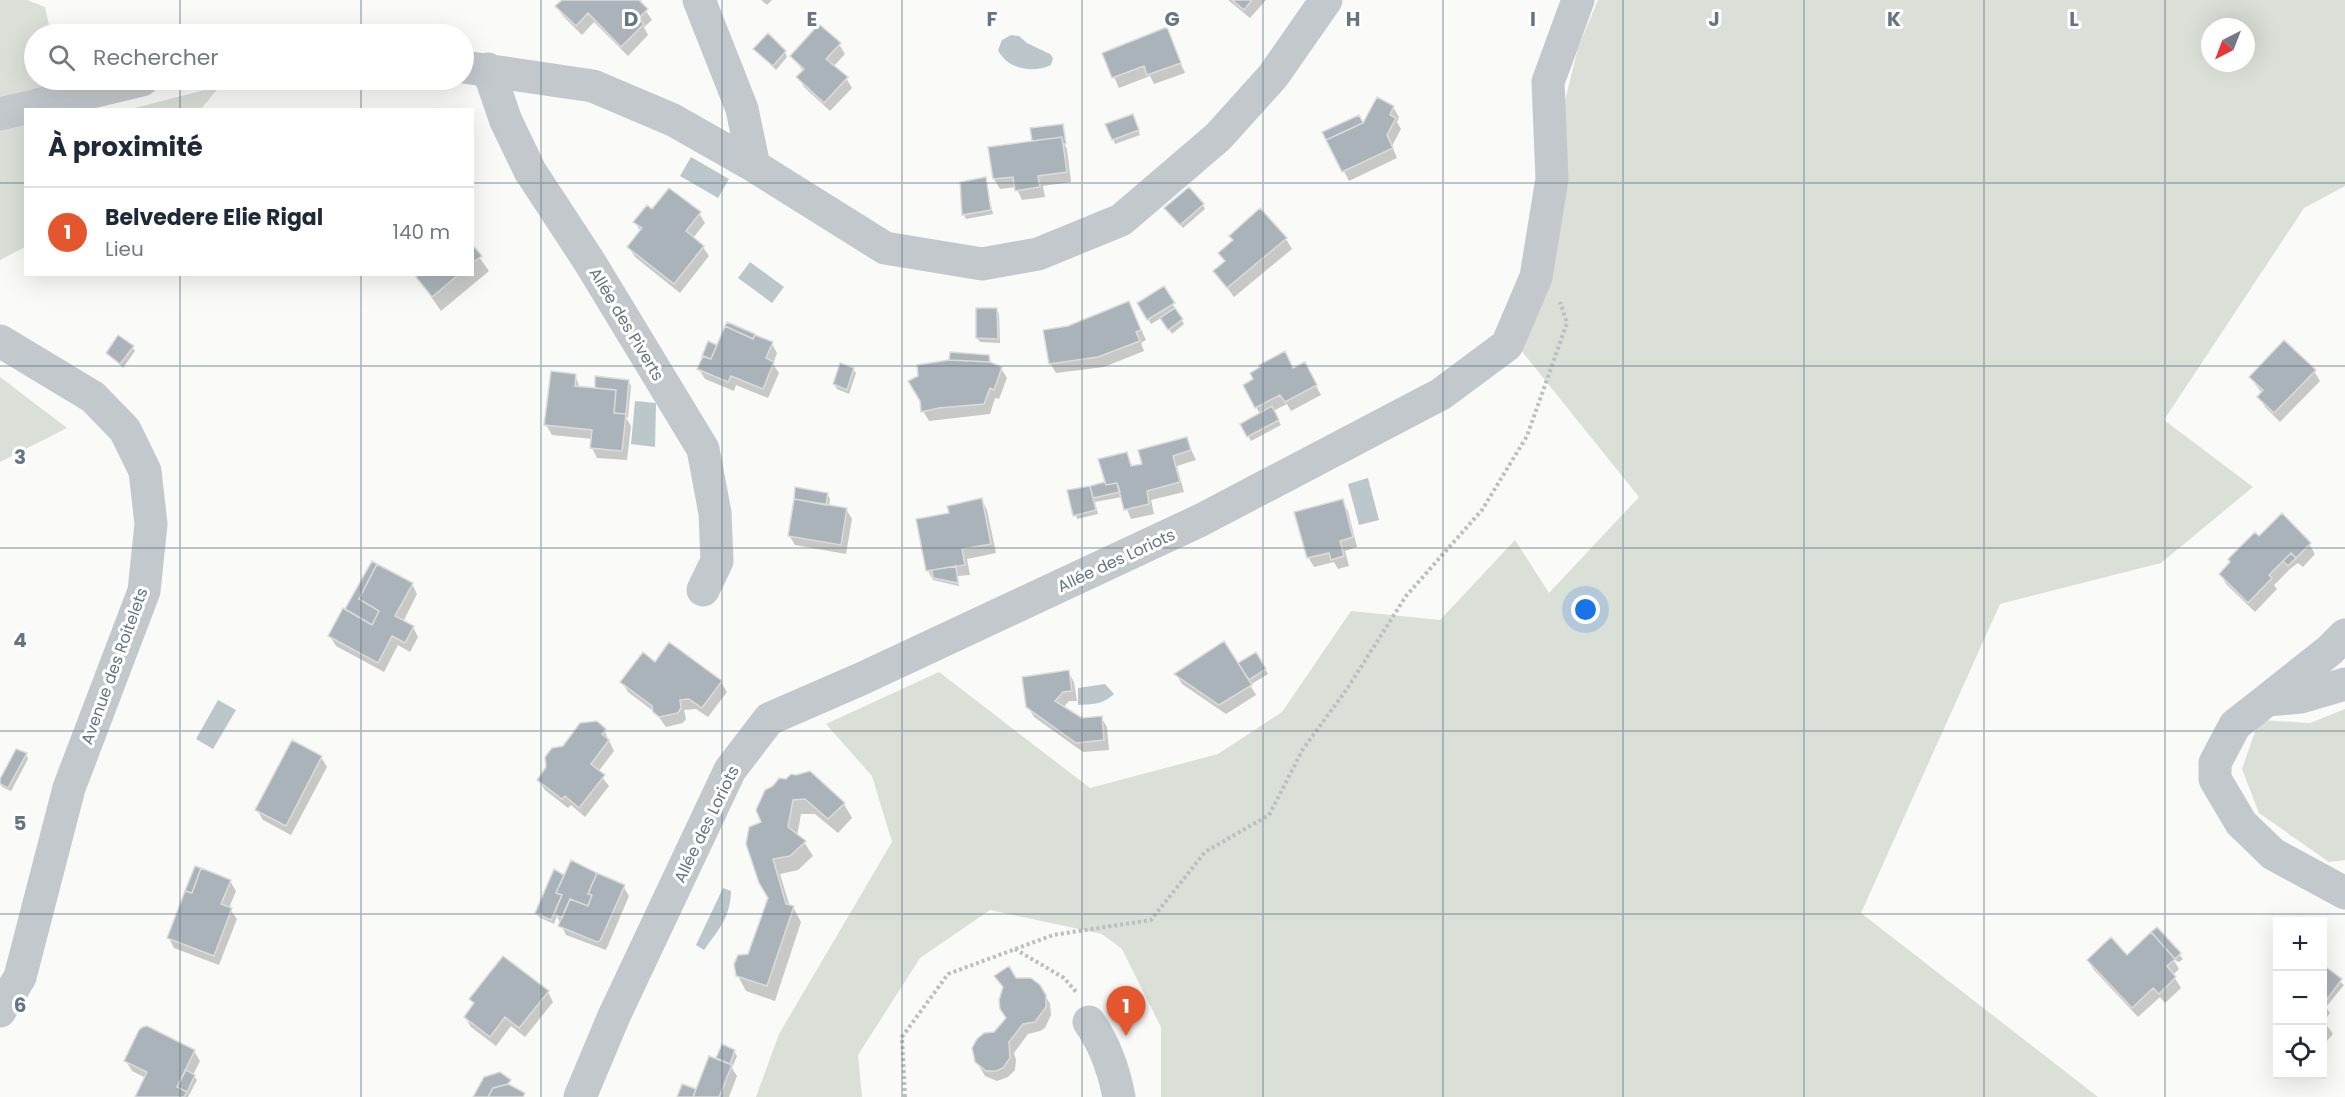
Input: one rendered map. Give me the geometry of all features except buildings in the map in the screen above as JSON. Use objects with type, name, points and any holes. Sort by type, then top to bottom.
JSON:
[{"type":"street","points":[[699,0],[742,109],[753,166]]},
{"type":"street","points":[[476,68],[593,86],[673,120],[753,166],[885,248],[982,264],[1038,254],[1120,220],[1218,137],[1273,76],[1326,0]]},
{"type":"street","name":"Allée des Loriots","points":[[580,1097],[614,1016],[730,770],[769,719],[861,679],[1201,520],[1441,394],[1507,345],[1536,277],[1552,179],[1548,82],[1578,0]]},
{"type":"street","name":"Allée des Piverts","points":[[476,68],[506,121],[530,171],[589,261],[703,449],[715,513],[717,561],[703,590]]},
{"type":"street","points":[[25,108],[100,90]]},
{"type":"street","points":[[0,114],[24,108]]},
{"type":"street","name":"Avenue des Roitelets","points":[[0,341],[93,397],[125,430],[145,471],[151,524],[144,591],[69,788],[20,977],[0,1011]]},
{"type":"street","points":[[2345,635],[2330,650],[2235,725],[2215,763],[2215,779],[2241,823],[2273,854],[2345,893]]},
{"type":"street","points":[[2267,700],[2301,697],[2345,684]]},
{"type":"street","points":[[1089,1022],[1097,1033],[1115,1079],[1119,1097]]},
{"type":"path","points":[[905,1097],[902,1038],[948,974],[1053,935],[1151,920],[1205,852],[1269,815],[1303,749],[1347,689],[1406,596],[1482,510],[1527,436],[1567,323],[1557,292]]},
{"type":"path","points":[[1015,949],[1064,978],[1076,989],[1089,1022]]},
{"type":"shaded area","points":[[0,0],[27,0],[45,7],[49,24],[24,24],[24,90],[61,90],[65,108],[24,108],[24,248],[0,260]]},
{"type":"shaded area","points":[[1598,0],[2345,0],[2345,186],[2304,208],[2164,420],[2253,487],[2161,563],[2000,604],[1861,913],[2098,1097],[1161,1097],[1161,1027],[1122,949],[1102,934],[990,910],[920,958],[858,1055],[862,1097],[756,1097],[779,1034],[892,842],[872,776],[826,724],[939,672],[1090,788],[1218,754],[1282,712],[1351,611],[1440,620],[1515,540],[1549,593],[1639,497],[1520,349],[1543,189],[1578,48]]},
{"type":"shaded area","points":[[1011,35],[1019,36],[1027,43],[1050,54],[1053,58],[1051,65],[1029,69],[1008,62],[998,50],[1002,40]]},
{"type":"shaded area","points":[[205,90],[217,90],[202,108],[135,108]]},
{"type":"shaded area","points":[[691,157],[729,179],[718,198],[680,176]]},
{"type":"shaded area","points":[[750,262],[784,287],[772,303],[738,278]]},
{"type":"shaded area","points":[[0,377],[67,428],[0,462]]},
{"type":"shaded area","points":[[635,401],[656,403],[655,447],[631,444]]},
{"type":"shaded area","points":[[1368,478],[1379,520],[1359,525],[1348,484]]},
{"type":"shaded area","points":[[1105,684],[1114,694],[1110,698],[1097,703],[1078,705],[1078,688]]},
{"type":"shaded area","points":[[218,700],[236,710],[213,749],[196,739]]},
{"type":"shaded area","points":[[2345,709],[2345,860],[2329,862],[2259,813],[2242,769],[2259,720],[2310,723]]},
{"type":"shaded area","points":[[723,888],[731,891],[728,909],[723,923],[704,950],[696,945]]},
{"type":"place","name":"Belvedere Elie Rigal","points":[[1126,1036]]}]
